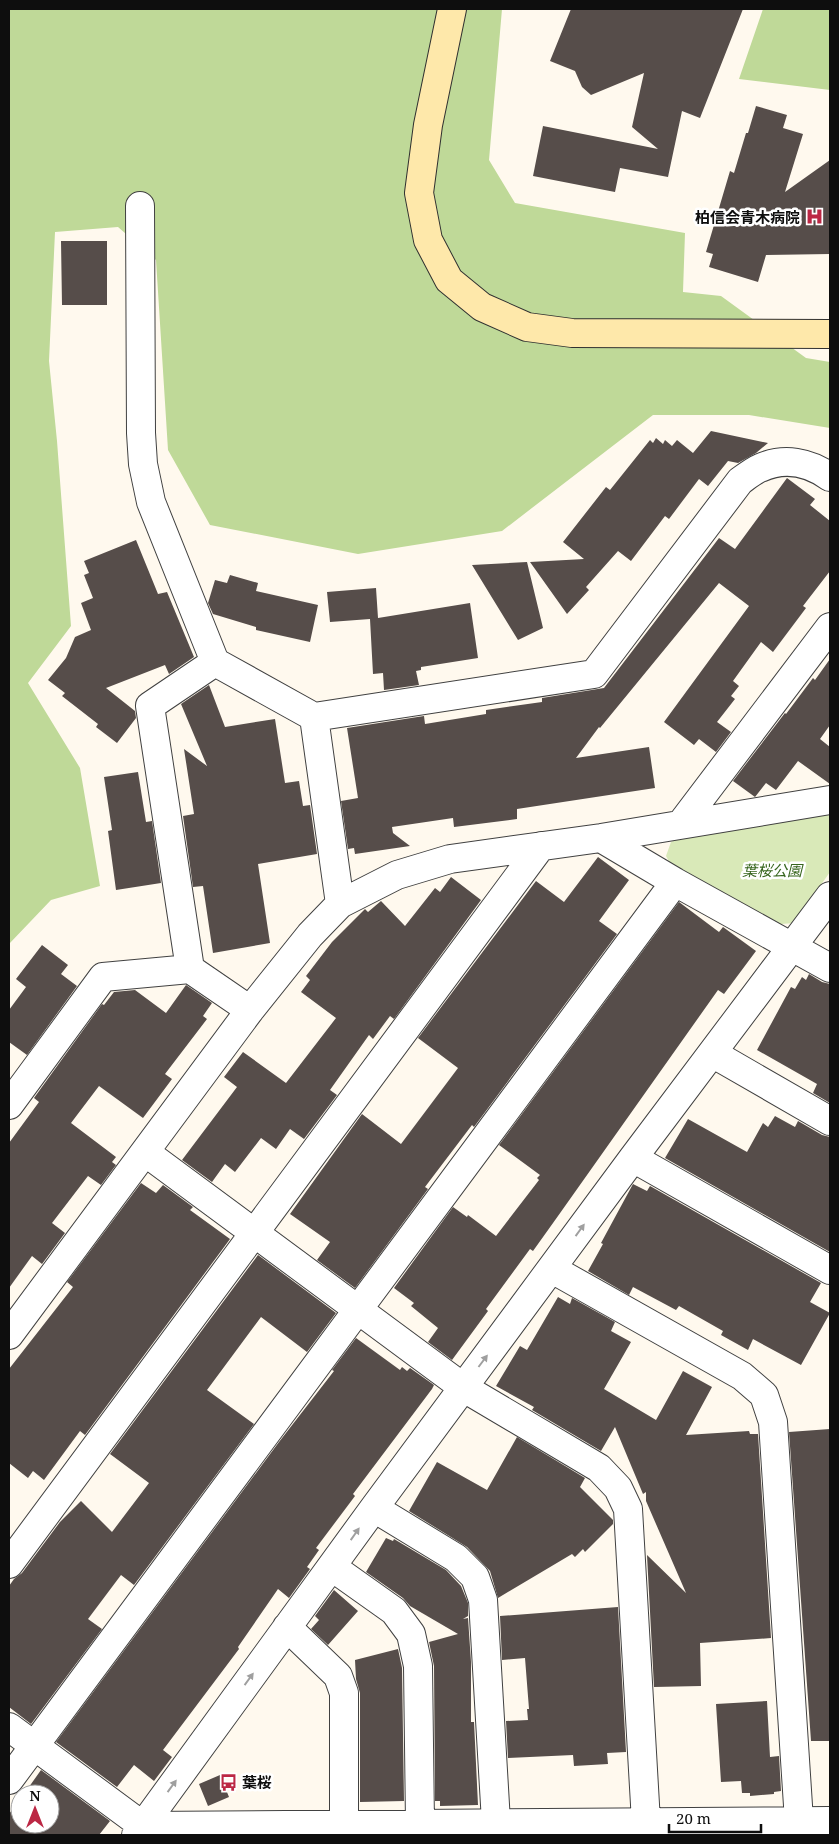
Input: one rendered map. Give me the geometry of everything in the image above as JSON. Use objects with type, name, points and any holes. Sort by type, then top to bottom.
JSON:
[{"type":"street","points":[[452,9],[428,125],[419,193],[428,240],[449,280],[482,307],[527,327],[572,333],[830,334]]},
{"type":"street","points":[[140,206],[142,464],[151,502],[215,662],[314,718],[594,674],[740,480],[759,468],[782,461],[804,463],[830,476]]},
{"type":"street","points":[[682,824],[830,627]]},
{"type":"street","points":[[190,969],[150,706],[215,662]]},
{"type":"street","points":[[314,718],[340,904]]},
{"type":"street","points":[[9,1335],[250,1010],[310,935],[340,904],[397,875],[450,859],[601,838],[830,800]]},
{"type":"street","points":[[601,838],[675,882],[830,968]]},
{"type":"street","points":[[9,1564],[541,846]]},
{"type":"street","points":[[9,1780],[675,882]]},
{"type":"street","points":[[140,1830],[374,1508],[830,896]]},
{"type":"street","points":[[9,1105],[103,976],[190,969],[250,1010]]},
{"type":"street","points":[[712,1053],[830,1121]]},
{"type":"street","points":[[145,1152],[464,1388],[599,1468],[618,1488],[628,1509],[646,1829]]},
{"type":"street","points":[[633,1158],[830,1270]]},
{"type":"street","points":[[552,1270],[742,1376],[764,1395],[773,1422],[799,1828]]},
{"type":"street","points":[[374,1508],[456,1558],[475,1577],[483,1600],[495,1829]]},
{"type":"street","points":[[332,1566],[394,1611],[411,1634],[418,1666],[420,1823]]},
{"type":"street","points":[[288,1627],[338,1676],[344,1694],[344,1829]]},
{"type":"street","points":[[9,1727],[140,1830],[344,1829],[420,1823],[495,1829],[799,1828],[830,1821]]},
{"type":"green space","points":[[9,9],[502,9],[489,160],[515,203],[685,233],[683,292],[721,296],[806,358],[830,362],[830,428],[749,415],[653,415],[502,531],[358,554],[210,525],[168,450],[156,260],[118,227],[55,232],[49,361],[71,626],[28,683],[80,768],[100,886],[51,900],[9,944]]},
{"type":"green space","points":[[763,9],[830,9],[830,90],[739,79]]},
{"type":"green space","name":"葉桜公園","points":[[830,811],[830,872],[794,923],[769,925],[673,869],[666,856],[671,842],[681,837]]},
{"type":"building","points":[[571,9],[743,9],[700,118],[682,111],[668,177],[620,168],[615,192],[533,176],[543,126],[658,149],[632,127],[644,73],[591,95],[582,87],[575,71],[550,61]]},
{"type":"building","points":[[756,106],[787,115],[783,128],[803,134],[785,192],[830,160],[830,254],[766,255],[758,282],[709,267],[713,254],[706,252],[730,171],[734,173]]},
{"type":"building","points":[[61,241],[107,241],[107,305],[62,305]]},
{"type":"building","points":[[711,431],[768,443],[756,453],[738,463],[728,461],[708,486],[699,479],[669,519],[665,516],[631,561],[618,551],[586,587],[589,590],[567,614],[530,562],[584,559],[563,542],[606,487],[610,490],[650,440],[653,443],[656,438],[663,444],[665,440],[672,446],[677,440],[693,453]]},
{"type":"building","points":[[787,478],[815,499],[810,505],[830,521],[830,571],[803,606],[806,608],[773,652],[761,642],[733,681],[739,686],[731,696],[735,699],[717,722],[731,732],[716,752],[699,739],[694,745],[664,722],[749,606],[719,583],[599,727],[576,758],[649,747],[655,788],[517,809],[517,819],[454,827],[453,818],[392,827],[393,833],[410,846],[355,854],[354,848],[348,849],[341,801],[358,798],[347,728],[424,716],[425,724],[486,714],[486,710],[542,702],[542,698],[604,688],[719,538],[735,549]]},
{"type":"building","points":[[136,540],[158,594],[167,592],[194,657],[169,674],[165,665],[106,688],[135,711],[136,718],[117,743],[96,727],[98,724],[62,696],[65,693],[48,680],[66,658],[75,637],[91,630],[81,603],[93,598],[84,575],[89,573],[84,561]]},
{"type":"building","points":[[527,562],[543,628],[518,640],[472,565]]},
{"type":"building","points":[[230,575],[258,583],[256,591],[318,605],[310,642],[256,630],[256,627],[213,614],[208,603],[215,580],[227,583]]},
{"type":"building","points":[[376,588],[378,618],[470,603],[478,658],[421,667],[421,670],[416,671],[419,685],[384,690],[383,673],[373,674],[370,619],[330,622],[327,592]]},
{"type":"building","points":[[830,659],[830,725],[820,739],[830,747],[830,784],[798,761],[776,790],[766,783],[755,797],[733,781],[785,713],[813,678],[815,680]]},
{"type":"building","points":[[209,685],[225,727],[275,719],[285,783],[299,781],[303,806],[310,805],[317,854],[258,864],[270,943],[213,953],[203,886],[193,887],[183,816],[194,814],[184,749],[207,766],[181,704]]},
{"type":"building","points":[[138,772],[146,822],[152,821],[161,883],[116,890],[108,831],[112,830],[104,777]]},
{"type":"building","points":[[598,857],[629,880],[599,921],[617,934],[474,1127],[472,1125],[425,1187],[428,1189],[355,1288],[317,1260],[330,1242],[290,1214],[362,1114],[401,1144],[458,1068],[418,1038],[536,881],[564,902]]},
{"type":"building","points":[[451,877],[481,900],[394,1019],[390,1016],[373,1039],[369,1035],[330,1090],[337,1095],[304,1139],[290,1129],[276,1149],[261,1138],[235,1172],[225,1164],[212,1182],[182,1160],[237,1087],[224,1077],[243,1052],[286,1083],[336,1018],[301,992],[310,980],[306,976],[332,942],[365,909],[368,912],[381,901],[405,926],[435,888],[440,892]]},
{"type":"building","points":[[679,902],[719,932],[723,927],[756,951],[724,994],[718,990],[533,1251],[530,1249],[486,1309],[488,1311],[452,1360],[428,1342],[438,1328],[411,1306],[414,1303],[394,1288],[453,1207],[467,1217],[468,1215],[496,1236],[539,1180],[537,1178],[540,1175],[499,1145]]},
{"type":"building","points":[[42,945],[68,965],[61,974],[77,986],[27,1055],[9,1042],[9,1010],[26,987],[16,979]]},
{"type":"building","points":[[809,974],[822,982],[830,984],[830,1103],[813,1093],[817,1084],[757,1050],[791,987],[795,989],[802,977],[806,980]]},
{"type":"building","points":[[186,985],[212,1003],[203,1016],[207,1019],[165,1074],[172,1079],[143,1118],[99,1086],[71,1123],[116,1157],[112,1162],[116,1165],[101,1185],[88,1176],[52,1223],[65,1233],[42,1264],[32,1256],[9,1288],[9,1143],[39,1102],[34,1098],[102,1004],[104,1005],[114,992],[135,990],[166,1013]]},
{"type":"building","points":[[775,1116],[795,1127],[798,1121],[822,1135],[830,1137],[830,1252],[665,1158],[688,1119],[747,1152],[763,1123],[768,1127]]},
{"type":"building","points":[[141,1183],[156,1193],[163,1185],[193,1207],[190,1210],[230,1239],[85,1435],[80,1431],[44,1480],[33,1471],[28,1478],[9,1463],[9,1369],[73,1287],[67,1282]]},
{"type":"building","points":[[633,1184],[647,1191],[650,1186],[821,1283],[810,1302],[830,1313],[801,1365],[753,1339],[748,1350],[721,1335],[723,1331],[679,1306],[676,1310],[633,1287],[629,1295],[588,1271]]},
{"type":"building","points":[[258,1255],[336,1313],[307,1352],[261,1317],[207,1390],[254,1424],[134,1585],[121,1575],[88,1619],[102,1629],[31,1724],[9,1707],[9,1586],[22,1573],[60,1522],[81,1501],[112,1532],[149,1483],[110,1454]]},
{"type":"building","points":[[558,1297],[570,1304],[572,1298],[615,1322],[611,1331],[631,1342],[604,1389],[656,1420],[683,1371],[712,1387],[686,1435],[749,1431],[750,1434],[758,1434],[771,1638],[700,1643],[701,1686],[654,1687],[647,1555],[686,1593],[646,1501],[646,1492],[643,1494],[615,1427],[601,1451],[532,1410],[534,1407],[496,1386],[520,1346],[527,1350]]},
{"type":"building","points":[[356,1338],[400,1370],[402,1367],[407,1371],[410,1368],[434,1385],[432,1389],[353,1494],[355,1496],[316,1548],[319,1550],[307,1567],[310,1569],[289,1598],[278,1589],[238,1647],[239,1649],[163,1750],[172,1757],[154,1781],[134,1765],[117,1787],[56,1742],[334,1371],[332,1370]]},
{"type":"building","points":[[830,1429],[830,1741],[811,1741],[789,1432]]},
{"type":"building","points":[[517,1437],[585,1478],[580,1487],[613,1520],[613,1524],[585,1552],[583,1549],[575,1557],[572,1554],[498,1598],[490,1571],[467,1547],[409,1511],[437,1462],[487,1490]]},
{"type":"building","points":[[386,1538],[393,1541],[394,1539],[446,1570],[461,1586],[468,1603],[468,1616],[463,1619],[468,1618],[471,1662],[471,1722],[474,1722],[478,1805],[440,1806],[440,1801],[435,1801],[434,1666],[429,1642],[458,1634],[410,1606],[403,1598],[366,1572]]},
{"type":"building","points":[[334,1590],[358,1611],[328,1645],[311,1629],[319,1620],[315,1616]]},
{"type":"building","points":[[618,1607],[626,1752],[607,1753],[608,1764],[574,1766],[573,1755],[508,1758],[506,1721],[528,1720],[527,1709],[529,1709],[525,1658],[502,1660],[500,1616]]},
{"type":"building","points":[[398,1649],[402,1668],[404,1801],[360,1802],[360,1693],[356,1679],[355,1660]]},
{"type":"building","points":[[767,1701],[770,1757],[779,1756],[781,1791],[774,1792],[774,1794],[750,1796],[750,1793],[742,1793],[741,1781],[721,1782],[716,1704]]},
{"type":"building","points":[[41,1770],[60,1784],[31,1784]]},
{"type":"building","points":[[220,1775],[229,1797],[208,1806],[199,1784]]},
{"type":"building","points":[[60,1784],[110,1821],[99,1835],[9,1835],[10,1813],[10,1834],[60,1834]]},
{"type":"place","name":"柏信会青木病院","points":[[814,217]]},
{"type":"place","name":"葉桜","points":[[228,1782]]}]
